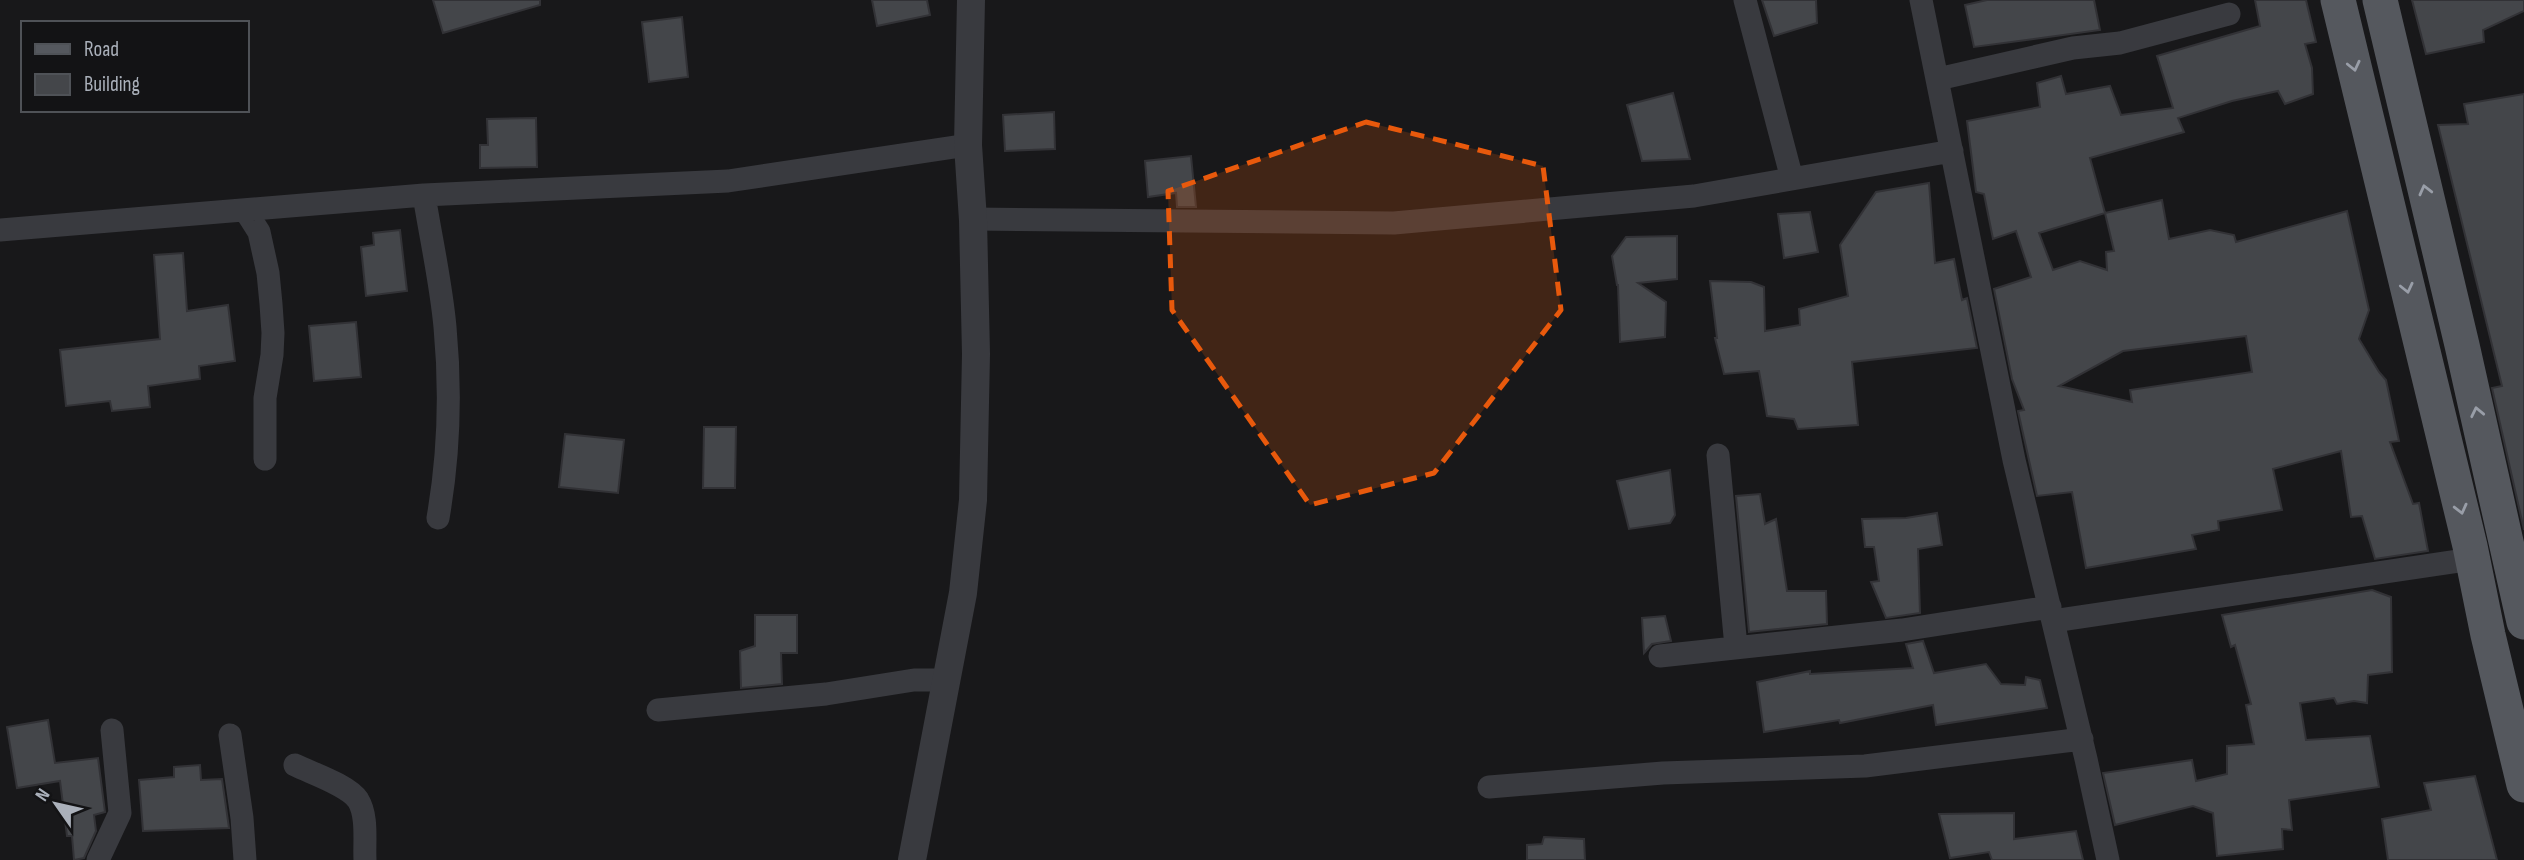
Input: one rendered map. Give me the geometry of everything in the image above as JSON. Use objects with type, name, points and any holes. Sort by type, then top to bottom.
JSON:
[{"type":"main road","points":[[2338,0],[2524,785]]},
{"type":"main road","points":[[2380,0],[2462,345],[2517,556],[2524,622]]},
{"type":"street","points":[[912,860],[963,593],[973,500],[976,354],[968,145],[971,0]]},
{"type":"street","points":[[1745,0],[1792,179]]},
{"type":"street","points":[[1921,0],[2014,460],[2082,739],[2108,860]]},
{"type":"street","points":[[1938,79],[2073,48],[2120,43],[2229,14]]},
{"type":"street","points":[[0,230],[424,195],[727,181],[968,145]]},
{"type":"street","points":[[972,219],[1394,223],[1694,197],[1952,151]]},
{"type":"street","points":[[424,195],[445,327],[449,414],[438,518]]},
{"type":"street","points":[[245,210],[259,232],[268,273],[271,304],[273,333],[265,398],[265,459]]},
{"type":"street","points":[[1718,455],[1736,647]]},
{"type":"street","points":[[1660,656],[2052,614],[2472,559]]},
{"type":"street","points":[[658,710],[826,694],[914,680],[947,680]]},
{"type":"street","points":[[98,860],[120,813],[112,730]]},
{"type":"street","points":[[230,735],[245,860]]},
{"type":"street","points":[[1489,787],[1662,773],[1865,766],[2082,739]]},
{"type":"street","points":[[295,765],[341,787],[358,800],[363,817],[365,860]]},
{"type":"highlighted area","points":[[1366,122],[1543,166],[1561,310],[1434,473],[1310,505],[1172,310],[1168,191]]},
{"type":"building","points":[[433,0],[540,0],[540,5],[443,33]]},
{"type":"building","points":[[872,0],[927,0],[930,15],[877,26]]},
{"type":"building","points":[[1762,0],[1816,0],[1817,23],[1774,36]]},
{"type":"building","points":[[1987,0],[2094,0],[2100,30],[1974,47],[1965,5]]},
{"type":"building","points":[[2255,0],[2306,0],[2316,42],[2305,44],[2312,68],[2313,94],[2285,104],[2278,91],[2232,101],[2178,118],[2184,132],[2090,158],[2105,213],[2162,200],[2169,239],[2210,230],[2234,235],[2236,242],[2347,211],[2369,310],[2359,339],[2386,380],[2399,441],[2390,442],[2413,504],[2419,503],[2428,551],[2375,559],[2362,516],[2351,517],[2341,451],[2273,469],[2282,510],[2218,521],[2219,530],[2192,535],[2196,549],[2086,568],[2072,492],[2037,496],[2018,411],[2024,410],[2012,379],[1994,289],[2031,277],[2016,231],[1993,239],[1984,194],[1976,192],[1967,121],[2040,107],[2037,83],[2061,76],[2066,94],[2110,86],[2121,115],[2173,108],[2157,56],[2260,26]],"holes":[[[2105,213],[2114,251],[2106,252],[2107,270],[2080,261],[2053,270],[2039,233]],[[2246,336],[2252,372],[2130,390],[2132,402],[2059,386],[2123,351]]]},
{"type":"building","points":[[2412,0],[2524,0],[2524,11],[2483,30],[2484,42],[2426,54]]},
{"type":"building","points":[[682,17],[688,77],[649,82],[642,22]]},
{"type":"building","points":[[1673,93],[1690,159],[1642,161],[1627,105]]},
{"type":"building","points":[[2524,94],[2524,530],[2492,388],[2502,386],[2438,125],[2468,124],[2464,104]]},
{"type":"building","points":[[1054,112],[1055,149],[1005,151],[1003,115]]},
{"type":"building","points":[[536,118],[537,167],[480,168],[480,145],[488,145],[487,119]]},
{"type":"building","points":[[1191,156],[1196,207],[1177,207],[1176,193],[1148,197],[1145,161]]},
{"type":"building","points":[[1929,183],[1935,263],[1954,259],[1962,300],[1967,298],[1977,348],[1852,362],[1858,425],[1798,429],[1794,419],[1767,416],[1759,371],[1724,374],[1715,338],[1710,281],[1751,282],[1764,287],[1765,331],[1800,325],[1799,309],[1848,296],[1840,245],[1876,192]]},
{"type":"building","points":[[1810,212],[1818,252],[1784,258],[1778,214]]},
{"type":"building","points":[[400,230],[407,291],[366,296],[361,247],[374,245],[373,233]]},
{"type":"building","points":[[1677,236],[1677,279],[1638,283],[1666,302],[1665,337],[1620,342],[1618,285],[1612,256],[1626,237]]},
{"type":"building","points":[[183,253],[187,311],[228,305],[235,361],[199,366],[200,379],[148,386],[150,407],[112,411],[110,401],[66,406],[60,350],[160,339],[154,255]]},
{"type":"building","points":[[356,322],[361,377],[314,381],[309,326]]},
{"type":"building","points":[[704,427],[736,427],[735,488],[703,488]]},
{"type":"building","points":[[565,434],[624,440],[618,493],[559,487]]},
{"type":"building","points":[[1670,470],[1675,515],[1670,523],[1629,529],[1617,481]]},
{"type":"building","points":[[1760,494],[1765,524],[1776,519],[1787,591],[1826,591],[1827,624],[1749,632],[1736,496]]},
{"type":"building","points":[[1937,513],[1942,545],[1918,549],[1920,613],[1886,618],[1871,582],[1879,581],[1874,547],[1865,547],[1862,519],[1906,518]]},
{"type":"building","points":[[2372,590],[2391,597],[2392,672],[2368,675],[2367,703],[2354,701],[2337,704],[2334,698],[2300,703],[2306,740],[2370,736],[2379,787],[2289,800],[2292,830],[2282,829],[2283,849],[2217,856],[2213,813],[2193,806],[2115,825],[2103,773],[2192,760],[2196,781],[2227,774],[2227,746],[2254,744],[2246,705],[2251,704],[2235,645],[2231,647],[2222,615]]},
{"type":"building","points":[[755,615],[797,615],[797,653],[781,653],[782,684],[741,688],[740,651],[755,646]]},
{"type":"building","points":[[1665,616],[1671,641],[1652,644],[1644,653],[1642,618]]},
{"type":"building","points":[[1923,641],[1934,673],[1986,664],[2001,684],[2025,685],[2026,677],[2040,680],[2047,708],[1936,725],[1933,705],[1840,723],[1839,720],[1764,732],[1757,682],[1810,671],[1810,674],[1913,668],[1906,644]]},
{"type":"building","points":[[48,720],[55,763],[98,758],[105,812],[94,815],[96,831],[84,858],[74,860],[72,836],[67,836],[60,781],[17,788],[7,727]]},
{"type":"building","points":[[200,765],[201,780],[222,779],[229,828],[143,831],[139,780],[174,777],[174,767]]},
{"type":"building","points":[[2475,776],[2497,860],[2388,860],[2382,819],[2431,810],[2424,783]]},
{"type":"building","points":[[2014,813],[2014,839],[2076,831],[2083,860],[1992,860],[1989,852],[1950,858],[1939,814]]},
{"type":"building","points":[[1544,837],[1584,839],[1585,860],[1527,860],[1527,845],[1542,844]]}]
